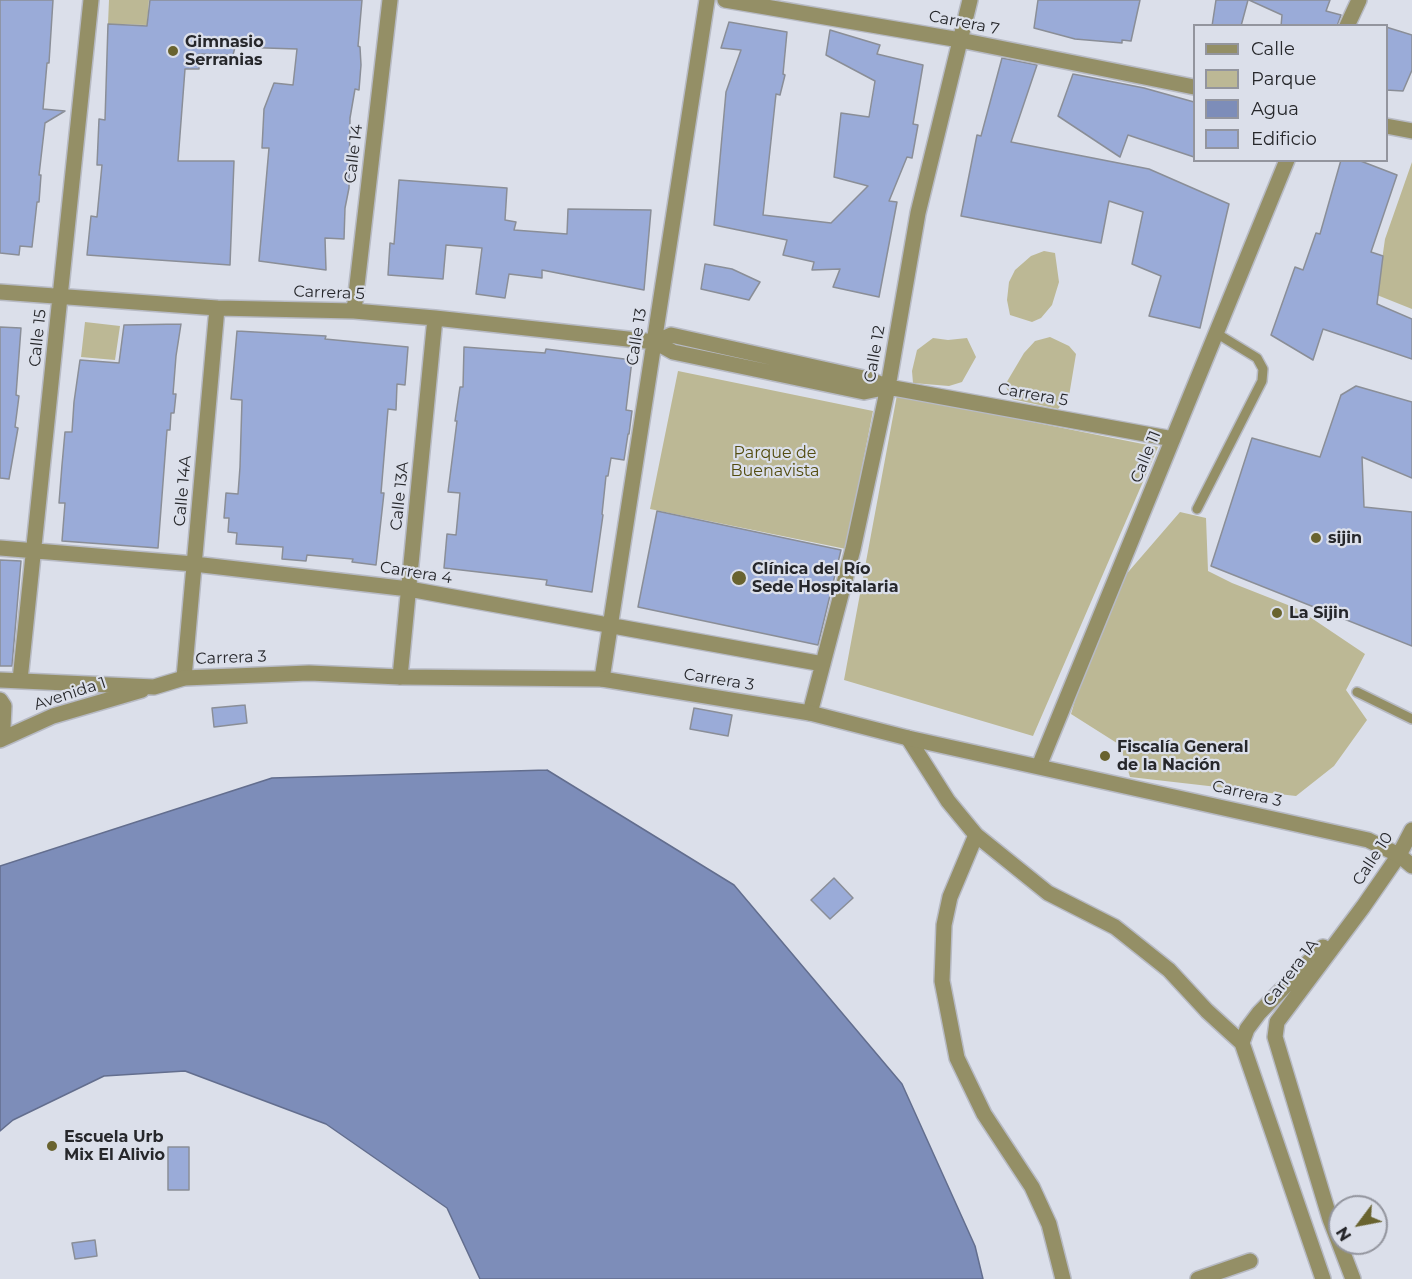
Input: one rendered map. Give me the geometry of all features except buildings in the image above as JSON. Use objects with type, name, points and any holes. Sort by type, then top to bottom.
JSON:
[{"type":"street","name":"Calle 15","points":[[20,680],[91,0]]},
{"type":"street","name":"Calle 14","points":[[354,311],[390,0]]},
{"type":"street","name":"Calle 13","points":[[602,679],[707,0]]},
{"type":"street","name":"Carrera 7","points":[[725,0],[960,39],[1193,87]]},
{"type":"street","name":"Calle 12","points":[[810,713],[853,549],[888,387],[918,213],[970,0]]},
{"type":"street","points":[[1348,24],[1359,0]]},
{"type":"street","points":[[1388,126],[1412,131]]},
{"type":"street","name":"Calle 11","points":[[1039,766],[1286,162]]},
{"type":"street","name":"Carrera 5","points":[[0,292],[217,308],[354,311],[655,342],[673,351],[864,392],[888,387],[1173,439]]},
{"type":"street","name":"Calle 14A","points":[[184,678],[217,308]]},
{"type":"street","name":"Calle 13A","points":[[400,676],[435,318]]},
{"type":"street","name":"Carrera 4","points":[[0,548],[194,564],[409,589],[823,664]]},
{"type":"street","name":"Carrera 3","points":[[0,680],[154,687],[184,678],[309,673],[602,679],[810,713],[908,738],[1368,840],[1399,855],[1412,866]]},
{"type":"street","name":"Avenida 1","points":[[0,740],[53,716],[154,687]]},
{"type":"street","points":[[0,700],[4,706],[3,727],[0,731]]},
{"type":"street","points":[[908,738],[948,801],[976,835],[1048,893],[1115,927],[1168,970],[1242,1043],[1323,1279]]},
{"type":"street","name":"Calle 10","points":[[1363,907],[1399,855],[1412,830]]},
{"type":"street","points":[[976,835],[950,897],[944,925],[942,981],[957,1058],[984,1114],[1032,1186],[1049,1224],[1063,1279]]},
{"type":"street","name":"Carrera 1A","points":[[1242,1043],[1247,1029],[1259,1012],[1363,907]]},
{"type":"street","name":"Carrera 1A","points":[[1353,1279],[1330,1219],[1275,1037],[1276,1022],[1363,907]]},
{"type":"street","points":[[1198,1279],[1250,1261]]},
{"type":"lane","points":[[1197,508],[1262,381],[1263,369],[1257,358],[1216,333]]},
{"type":"lane","points":[[1357,692],[1412,719]]},
{"type":"green space","points":[[109,0],[149,0],[147,25],[108,24]]},
{"type":"green space","points":[[1412,162],[1412,309],[1377,295],[1385,239]]},
{"type":"green space","points":[[1044,251],[1055,253],[1059,282],[1052,305],[1041,318],[1032,322],[1010,315],[1007,300],[1009,282],[1015,270],[1031,256]]},
{"type":"green space","points":[[85,322],[120,326],[115,360],[81,357]]},
{"type":"green space","points":[[1050,337],[1069,346],[1076,354],[1069,396],[1058,409],[1012,399],[1005,385],[1024,353],[1035,341]]},
{"type":"green space","points":[[933,338],[948,340],[967,338],[976,357],[962,382],[949,386],[913,383],[912,371],[917,350]]},
{"type":"green space","name":"Parque de Buenavista","points":[[678,371],[873,411],[846,549],[650,509]]},
{"type":"green space","points":[[897,395],[1158,447],[1033,736],[844,680]]},
{"type":"green space","points":[[1180,512],[1206,518],[1208,571],[1298,609],[1365,654],[1346,690],[1367,720],[1334,766],[1296,796],[1130,777],[1120,745],[1071,714],[1082,677],[1123,578]]},
{"type":"water","points":[[547,770],[734,885],[902,1084],[975,1246],[983,1279],[480,1279],[447,1208],[326,1124],[185,1071],[104,1076],[13,1120],[0,1131],[0,866],[272,778]]},
{"type":"place","name":"Gimnasio Serranias","points":[[173,51]]},
{"type":"place","name":"sijin","points":[[1316,538]]},
{"type":"place","name":"Clínica del Río Sede Hospitalaria","points":[[739,578]]},
{"type":"place","name":"La Sijin","points":[[1277,613]]},
{"type":"place","name":"Fiscalía General de la Nación","points":[[1105,756]]},
{"type":"place","name":"Escuela Urb Mix El Alivio","points":[[52,1146]]}]
